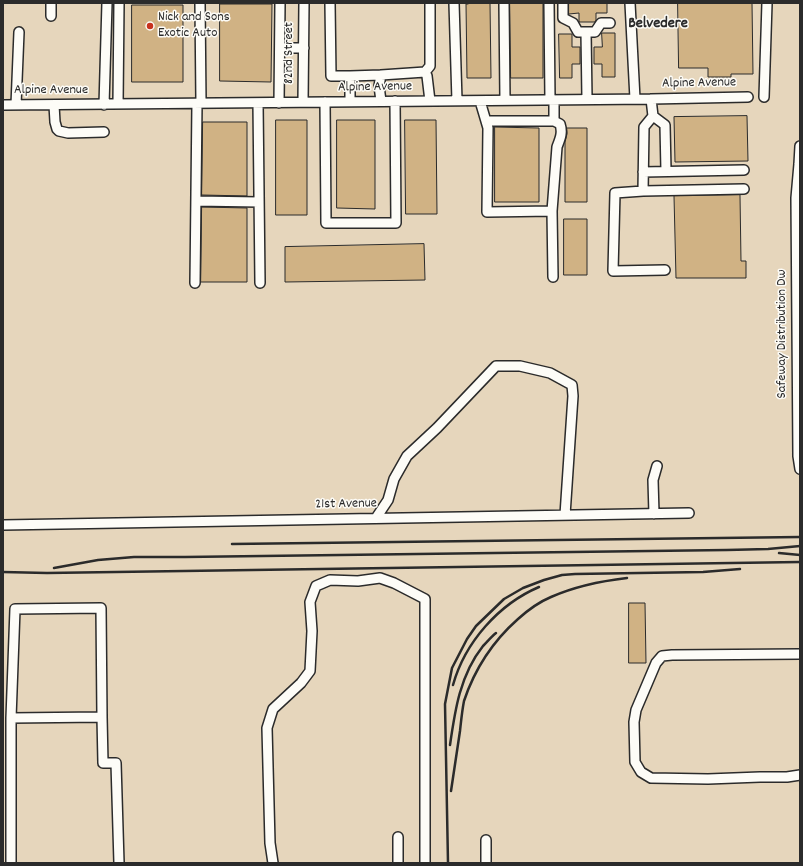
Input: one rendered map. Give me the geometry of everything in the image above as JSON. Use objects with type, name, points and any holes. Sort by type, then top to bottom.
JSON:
[{"type":"street","points":[[51,16],[52,3]]},
{"type":"street","points":[[104,105],[107,3]]},
{"type":"street","points":[[118,104],[119,3]]},
{"type":"street","points":[[195,283],[200,3]]},
{"type":"street","points":[[279,103],[280,3]]},
{"type":"street","name":"82nd Street","points":[[303,102],[304,3]]},
{"type":"street","points":[[330,3],[331,76],[425,72],[430,66],[430,3]]},
{"type":"street","points":[[454,3],[457,101]]},
{"type":"street","points":[[504,3],[505,100]]},
{"type":"street","points":[[549,3],[554,121]]},
{"type":"street","points":[[563,3],[562,18],[573,23],[578,32],[595,32],[601,23],[610,23]]},
{"type":"street","points":[[630,3],[635,99]]},
{"type":"street","points":[[764,97],[767,3]]},
{"type":"street","points":[[16,105],[19,32]]},
{"type":"street","points":[[586,32],[587,100]]},
{"type":"street","points":[[280,48],[304,48]]},
{"type":"street","points":[[425,72],[427,76],[430,101]]},
{"type":"street","points":[[380,102],[379,86],[381,75]]},
{"type":"street","points":[[350,76],[350,102]]},
{"type":"street","name":"Alpine Avenue","points":[[3,105],[748,98]]},
{"type":"street","points":[[643,191],[644,127],[653,116],[651,99]]},
{"type":"street","points":[[325,102],[326,223],[396,223],[395,101]]},
{"type":"street","points":[[480,101],[488,128],[487,212],[552,211]]},
{"type":"street","points":[[258,103],[260,283]]},
{"type":"street","points":[[54,105],[55,126],[59,131],[68,133],[104,132]]},
{"type":"street","points":[[653,116],[665,125],[666,171]]},
{"type":"street","points":[[486,121],[554,121],[560,124],[562,131],[557,147],[552,211],[553,277]]},
{"type":"street","name":"Safeway Distribution Dw","points":[[800,146],[798,198],[798,456],[800,469]]},
{"type":"street","points":[[643,172],[744,170]]},
{"type":"street","points":[[665,270],[613,271],[614,193],[744,189]]},
{"type":"street","points":[[196,201],[259,202]]},
{"type":"street","points":[[376,518],[388,500],[394,479],[407,456],[437,428],[496,366],[520,366],[550,373],[572,386],[574,396],[565,515]]},
{"type":"street","points":[[654,514],[653,480],[657,466]]},
{"type":"street","name":"21st Avenue","points":[[3,525],[689,513]]},
{"type":"street","points":[[273,863],[270,843],[267,728],[273,709],[301,683],[310,671],[312,631],[310,602],[316,586],[330,580],[380,578],[394,582],[425,599],[425,863]]},
{"type":"street","points":[[11,863],[11,718],[15,609],[101,608],[103,763],[116,763],[119,863]]},
{"type":"street","points":[[800,654],[672,654],[662,656],[656,663],[636,710],[634,722],[635,762],[641,772],[651,778],[708,779],[787,777],[800,775]]},
{"type":"street","points":[[11,718],[102,717]]},
{"type":"street","points":[[398,837],[398,863]]},
{"type":"street","points":[[486,840],[486,863]]},
{"type":"shaded area","points":[[3,3],[800,3],[800,863],[3,863]]},
{"type":"building","points":[[490,3],[491,78],[467,78],[466,4]]},
{"type":"building","points":[[510,3],[543,3],[543,78],[511,78]]},
{"type":"building","points":[[569,3],[607,3],[607,13],[596,13],[595,22],[579,22],[579,13],[569,14]]},
{"type":"building","points":[[678,3],[752,3],[753,74],[731,74],[731,77],[708,77],[708,68],[679,68]]},
{"type":"building","points":[[220,4],[272,4],[271,82],[220,81]]},
{"type":"building","points":[[132,5],[183,5],[183,82],[132,82]]},
{"type":"building","points":[[602,33],[615,33],[615,77],[602,77],[602,64],[594,64],[594,47],[602,47]]},
{"type":"building","points":[[559,34],[572,34],[572,47],[580,47],[580,64],[572,64],[572,78],[560,78]]},
{"type":"building","points":[[747,116],[748,161],[675,162],[674,117]]},
{"type":"building","points":[[276,120],[307,120],[307,215],[276,215]]},
{"type":"building","points":[[337,120],[375,120],[375,209],[337,208]]},
{"type":"building","points":[[405,120],[436,120],[437,214],[406,214]]},
{"type":"building","points":[[203,122],[247,122],[247,196],[202,195]]},
{"type":"building","points":[[495,127],[539,128],[539,202],[495,202]]},
{"type":"building","points":[[567,128],[587,128],[587,202],[565,202],[565,142]]},
{"type":"building","points":[[740,195],[741,261],[746,261],[746,278],[676,278],[674,196]]},
{"type":"building","points":[[202,207],[247,208],[247,282],[201,282]]},
{"type":"building","points":[[564,219],[587,219],[587,275],[564,275]]},
{"type":"building","points":[[424,244],[425,280],[285,282],[285,247]]},
{"type":"building","points":[[629,603],[645,603],[646,663],[629,663]]},
{"type":"railway","points":[[232,544],[800,537]]},
{"type":"railway","points":[[54,568],[98,560],[134,557],[727,550],[768,549],[800,546]]},
{"type":"railway","points":[[779,553],[800,555]]},
{"type":"railway","points":[[3,572],[47,573],[800,562]]},
{"type":"railway","points":[[448,863],[445,704],[452,668],[467,639],[476,626],[504,599],[523,588],[562,575],[703,572],[740,569]]},
{"type":"railway","points":[[451,791],[464,701],[473,678],[492,646],[526,612],[547,599],[560,593],[598,582],[627,578]]},
{"type":"railway","points":[[453,685],[458,669],[466,654],[486,626],[510,603],[539,587]]},
{"type":"railway","points":[[450,745],[454,719],[464,681],[475,657],[483,646],[496,633]]},
{"type":"place","name":"Nick and Sons Exotic Auto","points":[[150,26]]},
{"type":"district","name":"Belvedere","points":[[658,25]]}]
